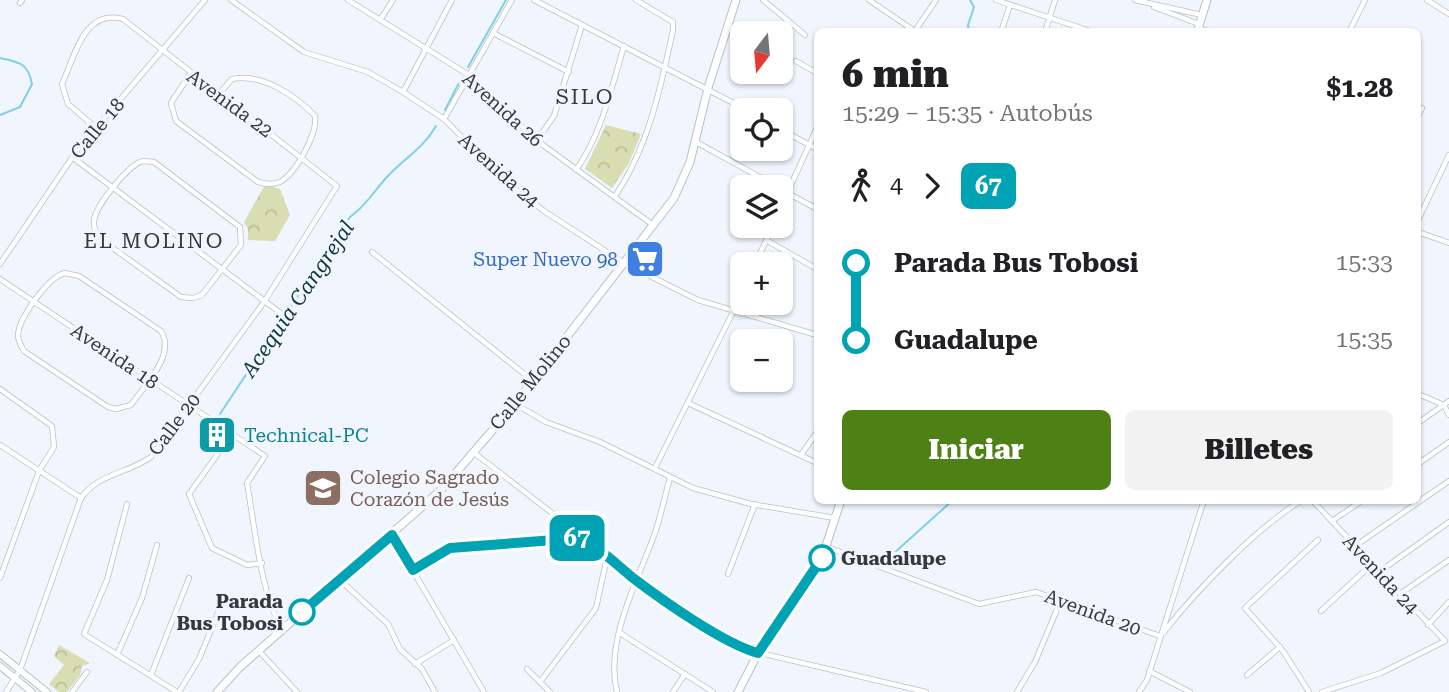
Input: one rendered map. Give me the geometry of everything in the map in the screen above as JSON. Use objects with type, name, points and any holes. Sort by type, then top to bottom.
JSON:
[{"type":"main road","name":"Calle Molino","points":[[217,692],[258,651],[441,490],[533,381],[654,225],[683,181],[708,88],[736,0]]},
{"type":"main road","points":[[1198,28],[1206,0]]},
{"type":"main road","points":[[738,692],[758,653],[828,547],[840,504]]},
{"type":"street","name":"Calle 18","points":[[0,264],[95,127],[205,0]]},
{"type":"street","name":"Avenida 24","points":[[231,0],[304,52],[368,72],[444,119],[507,183],[544,211],[624,263],[679,292],[730,307]]},
{"type":"street","name":"Avenida 26","points":[[348,0],[469,75],[536,140],[654,225]]},
{"type":"street","points":[[380,20],[393,0]]},
{"type":"street","points":[[403,92],[452,0]]},
{"type":"street","points":[[444,119],[512,0]]},
{"type":"street","points":[[534,0],[730,100]]},
{"type":"street","points":[[615,196],[632,171],[643,145],[665,66],[673,22],[636,0]]},
{"type":"street","points":[[763,0],[805,35]]},
{"type":"street","points":[[869,0],[911,28]]},
{"type":"street","points":[[918,28],[936,0]]},
{"type":"street","points":[[996,0],[1081,28]]},
{"type":"street","points":[[1046,28],[1055,0]]},
{"type":"street","points":[[1135,0],[1198,28]]},
{"type":"street","points":[[1351,28],[1365,0]]},
{"type":"street","points":[[1427,0],[1449,14]]},
{"type":"street","points":[[1147,4],[1202,15]]},
{"type":"street","points":[[1002,28],[1010,5]]},
{"type":"street","name":"Avenida 22","points":[[95,127],[68,104],[62,84],[86,30],[96,19],[103,16],[123,19],[190,74],[337,186]]},
{"type":"street","points":[[536,140],[554,116],[582,25]]},
{"type":"street","points":[[494,33],[569,72]]},
{"type":"street","points":[[576,170],[591,149],[602,122],[624,46]]},
{"type":"street","points":[[796,61],[814,71]]},
{"type":"street","points":[[190,74],[171,103],[176,121],[265,184],[281,181],[315,135],[315,116],[278,88],[252,78],[232,79],[218,95]]},
{"type":"street","points":[[793,182],[814,134]]},
{"type":"street","points":[[793,136],[814,148]]},
{"type":"street","points":[[695,142],[755,175]]},
{"type":"street","points":[[1421,214],[1449,155]]},
{"type":"street","points":[[72,158],[282,314]]},
{"type":"street","points":[[143,161],[154,162],[240,227],[241,245],[223,272],[202,295],[187,299],[103,241],[95,229],[96,214],[113,188],[133,165],[143,161]]},
{"type":"street","name":"Calle 20","points":[[81,498],[102,478],[141,465],[151,457],[264,302],[337,186]]},
{"type":"street","points":[[793,196],[814,207]]},
{"type":"street","points":[[1421,233],[1449,243]]},
{"type":"street","points":[[760,252],[766,240],[814,267]]},
{"type":"street","points":[[372,252],[533,381]]},
{"type":"street","points":[[65,273],[79,276],[161,331],[165,338],[164,355],[131,405],[116,409],[108,407],[24,351],[20,344],[20,328],[34,302],[49,280],[65,273]]},
{"type":"street","name":"Avenida 18","points":[[0,279],[265,456],[247,483],[262,563]]},
{"type":"street","points":[[655,468],[732,315]]},
{"type":"street","name":"Avenida 24","points":[[754,315],[814,334]]},
{"type":"street","points":[[0,390],[52,426],[54,447],[39,471],[0,578]]},
{"type":"street","points":[[1421,395],[1446,403]]},
{"type":"street","points":[[688,403],[814,462]]},
{"type":"street","points":[[1446,403],[1449,415]]},
{"type":"street","points":[[1421,421],[1446,403]]},
{"type":"street","points":[[514,404],[546,422],[600,442],[693,488],[755,505],[836,518]]},
{"type":"street","points":[[232,434],[189,494],[212,548],[247,565],[262,563],[275,616],[283,629]]},
{"type":"street","points":[[801,455],[814,436]]},
{"type":"street","points":[[1421,462],[1449,442]]},
{"type":"street","points":[[0,445],[81,498],[20,670],[6,692]]},
{"type":"street","points":[[473,451],[552,513]]},
{"type":"street","points":[[617,692],[615,662],[620,633],[636,580],[654,538],[670,478]]},
{"type":"street","points":[[1421,500],[1449,481]]},
{"type":"street","points":[[127,504],[107,580],[84,634],[178,692],[199,659],[222,603]]},
{"type":"street","points":[[1139,692],[1149,671],[1203,504]]},
{"type":"street","points":[[1160,636],[1205,586],[1279,516],[1296,504]]},
{"type":"street","name":"Avenida 24","points":[[1316,504],[1447,642],[1381,673],[1322,692]]},
{"type":"street","points":[[1332,522],[1357,504]]},
{"type":"street","points":[[1354,546],[1415,504]]},
{"type":"street","points":[[728,573],[755,505]]},
{"type":"street","points":[[1379,572],[1449,522]]},
{"type":"street","points":[[392,535],[484,692]]},
{"type":"street","points":[[413,570],[450,548],[575,538],[586,540],[636,580],[736,645],[758,653],[926,692]]},
{"type":"street","points":[[1309,692],[1280,647],[1245,608],[1248,602],[1318,540]]},
{"type":"street","points":[[117,655],[142,597],[157,545]]},
{"type":"street","name":"Avenida 20","points":[[828,547],[979,604],[1036,592],[1160,636]]},
{"type":"street","points":[[540,682],[596,608],[607,557]]},
{"type":"street","points":[[1400,594],[1449,560]]},
{"type":"street","points":[[1321,611],[1372,564]]},
{"type":"street","points":[[151,675],[189,578]]},
{"type":"street","points":[[340,579],[351,593],[388,624],[400,649],[422,669],[435,692]]},
{"type":"street","points":[[1017,692],[1035,662],[1061,600]]},
{"type":"street","points":[[1428,625],[1449,602]]},
{"type":"street","points":[[620,633],[713,692]]},
{"type":"street","points":[[415,664],[454,640]]},
{"type":"street","points":[[1247,676],[1280,647]]},
{"type":"street","points":[[258,651],[297,692]]},
{"type":"street","points":[[0,654],[47,692]]},
{"type":"street","points":[[0,666],[32,692]]},
{"type":"street","points":[[527,669],[550,692]]},
{"type":"street","points":[[1149,671],[1190,692]]},
{"type":"street","points":[[72,692],[87,672]]},
{"type":"street","points":[[673,692],[685,674]]},
{"type":"green space","points":[[606,125],[641,134],[629,163],[612,188],[585,169]]},
{"type":"green space","points":[[265,185],[280,189],[290,215],[275,241],[248,240],[248,229],[244,222]]},
{"type":"green space","points":[[59,645],[90,663],[82,666],[80,675],[67,692],[59,692],[49,684],[64,665],[54,656]]},
{"type":"waterway","name":"Acequia Cangrejal","points":[[468,67],[506,0]]},
{"type":"waterway","points":[[968,28],[974,7],[970,0]]},
{"type":"waterway","points":[[0,58],[22,65],[32,84],[20,107],[0,115]]},
{"type":"waterway","name":"Acequia Cangrejal","points":[[445,110],[462,77]]},
{"type":"waterway","name":"Acequia Cangrejal","points":[[220,414],[350,217],[425,141],[436,126]]},
{"type":"waterway","points":[[893,554],[949,504]]},
{"type":"bus line","name":"67","points":[[302,612],[392,535],[413,570],[450,548],[581,538],[636,580],[736,645],[758,653],[822,558]]},
{"type":"place","name":"Super Nuevo 98","points":[[645,259]]},
{"type":"place","name":"Technical-PC","points":[[217,435]]},
{"type":"place","name":"Colegio Sagrado Corazón de Jesús","points":[[323,488]]},
{"type":"place","name":"Guadalupe","points":[[822,558]]},
{"type":"place","name":"Parada Bus Tobosi","points":[[302,612]]},
{"type":"district","name":"SILO","points":[[585,97]]},
{"type":"district","name":"EL MOLINO","points":[[154,241]]}]
